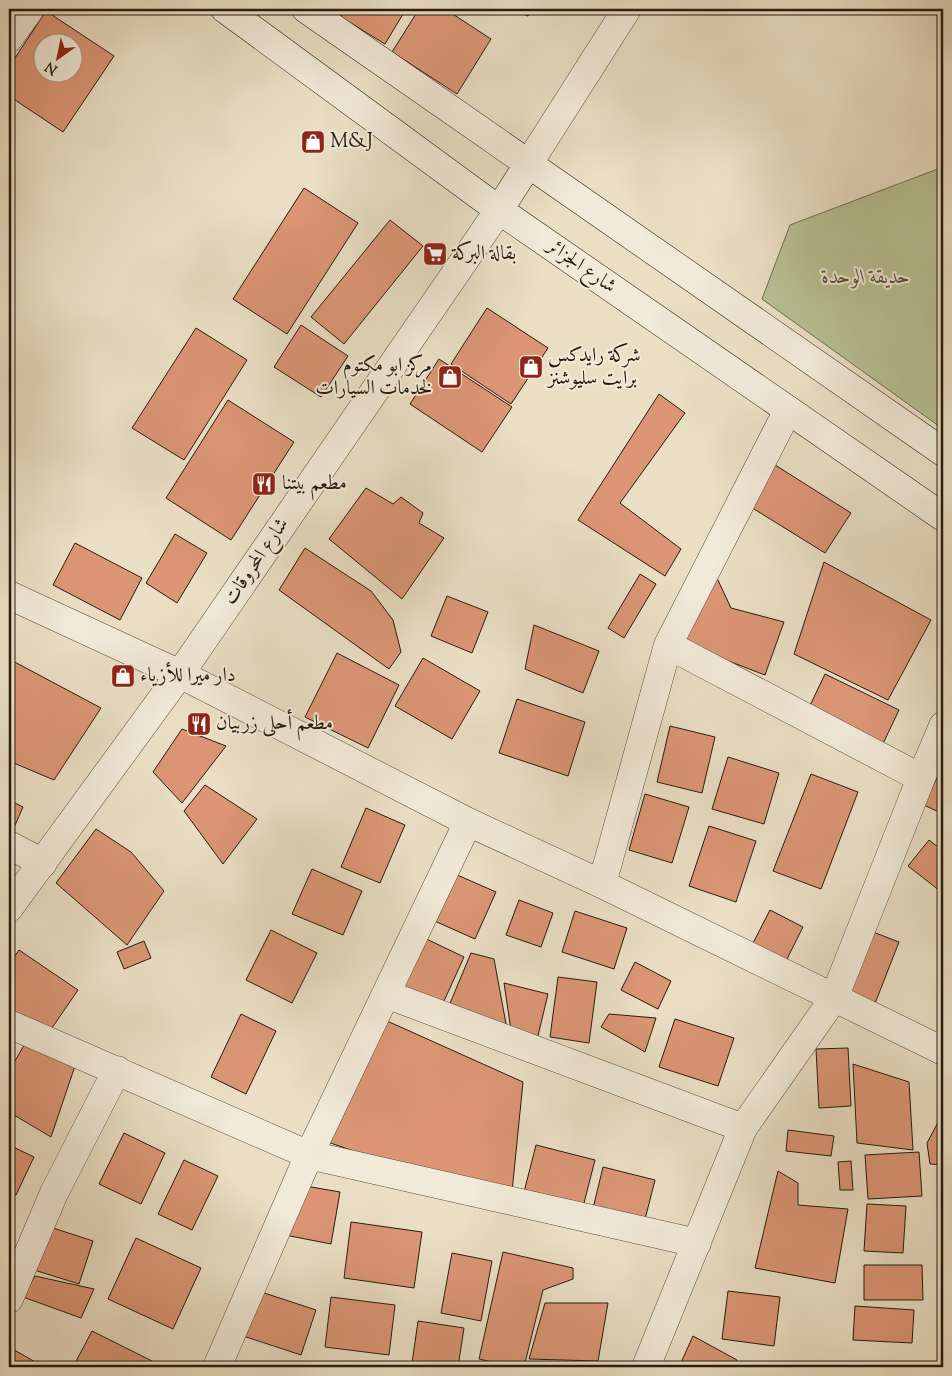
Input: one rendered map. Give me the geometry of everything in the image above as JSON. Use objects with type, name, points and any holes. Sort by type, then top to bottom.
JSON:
[{"type":"street","points":[[9,38],[30,9]]},
{"type":"street","name":"شارع الجزائر","points":[[225,9],[498,210],[943,517]]},
{"type":"street","points":[[306,9],[943,452]]},
{"type":"street","name":"شارع المحروقات","points":[[9,908],[180,674],[498,210],[627,9]]},
{"type":"street","points":[[602,884],[668,645],[788,410]]},
{"type":"street","points":[[9,594],[180,674],[468,822],[602,884],[943,1051]]},
{"type":"street","points":[[668,645],[920,778]]},
{"type":"street","points":[[646,1367],[743,1128],[834,998],[920,778],[943,726]]},
{"type":"street","points":[[217,1367],[310,1155],[468,822]]},
{"type":"street","points":[[9,846],[43,862]]},
{"type":"street","points":[[386,994],[743,1128]]},
{"type":"street","points":[[9,1024],[310,1155],[696,1243]]},
{"type":"street","points":[[9,1299],[54,1193],[117,1070]]},
{"type":"green space","name":"حديقة الوحدة","points":[[943,167],[943,429],[762,299],[790,225]]},
{"type":"building","points":[[346,9],[406,9],[385,44],[341,17]]},
{"type":"building","points":[[419,9],[445,9],[491,39],[457,94],[392,52]]},
{"type":"building","points":[[510,9],[530,9],[528,16]]},
{"type":"building","points":[[46,11],[78,32],[32,32]]},
{"type":"building","points":[[32,32],[32,82],[82,82],[82,35],[114,56],[63,132],[9,96],[9,67]]},
{"type":"building","points":[[304,188],[358,223],[287,334],[233,299]]},
{"type":"building","points":[[390,220],[423,246],[344,344],[311,317]]},
{"type":"building","points":[[487,308],[548,348],[511,404],[451,364]]},
{"type":"building","points":[[301,325],[348,356],[321,397],[274,367]]},
{"type":"building","points":[[196,328],[247,360],[184,460],[132,428]]},
{"type":"building","points":[[439,359],[512,407],[482,452],[410,404]]},
{"type":"building","points":[[659,394],[685,413],[620,503],[681,549],[665,576],[578,520]]},
{"type":"building","points":[[228,400],[294,442],[231,540],[166,498]]},
{"type":"building","points":[[772,463],[851,513],[825,553],[746,504]]},
{"type":"building","points":[[366,488],[393,504],[401,497],[423,513],[419,523],[444,538],[402,599],[329,539]]},
{"type":"building","points":[[175,534],[207,553],[177,603],[146,583]]},
{"type":"building","points":[[75,543],[142,578],[120,620],[53,585]]},
{"type":"building","points":[[305,548],[371,591],[393,620],[401,652],[389,669],[279,590]]},
{"type":"building","points":[[824,562],[931,620],[888,700],[794,654]]},
{"type":"building","points":[[640,574],[656,584],[624,638],[608,628]]},
{"type":"building","points":[[716,576],[731,608],[784,622],[765,675],[681,643]]},
{"type":"building","points":[[447,596],[488,612],[472,653],[431,636]]},
{"type":"building","points":[[534,625],[599,651],[583,693],[525,669]]},
{"type":"building","points":[[337,653],[399,685],[368,748],[305,717]]},
{"type":"building","points":[[423,658],[480,691],[452,739],[395,706]]},
{"type":"building","points":[[9,659],[101,708],[54,780],[9,761]]},
{"type":"building","points":[[825,674],[899,710],[880,750],[806,714]]},
{"type":"building","points":[[517,699],[585,722],[568,776],[499,753]]},
{"type":"building","points":[[670,726],[715,737],[702,793],[657,782]]},
{"type":"building","points":[[182,729],[226,746],[182,803],[153,772]]},
{"type":"building","points":[[728,757],[779,773],[764,824],[712,809]]},
{"type":"building","points":[[940,771],[943,772],[943,814],[924,805]]},
{"type":"building","points":[[811,774],[858,792],[821,889],[773,871]]},
{"type":"building","points":[[205,785],[257,819],[223,864],[184,811]]},
{"type":"building","points":[[645,794],[689,807],[672,863],[629,850]]},
{"type":"building","points":[[9,800],[23,807],[9,839]]},
{"type":"building","points":[[366,808],[405,825],[380,883],[341,867]]},
{"type":"building","points":[[709,826],[756,841],[736,902],[689,886]]},
{"type":"building","points":[[96,829],[131,852],[164,891],[127,945],[56,883]]},
{"type":"building","points":[[929,840],[943,851],[943,887],[940,891],[908,866]]},
{"type":"building","points":[[439,867],[496,892],[475,939],[419,914]]},
{"type":"building","points":[[312,869],[362,891],[343,935],[292,914]]},
{"type":"building","points":[[519,900],[553,913],[541,947],[506,935]]},
{"type":"building","points":[[770,910],[803,927],[783,967],[750,949]]},
{"type":"building","points":[[575,911],[627,928],[614,969],[562,952]]},
{"type":"building","points":[[860,927],[899,942],[874,1006],[835,990]]},
{"type":"building","points":[[271,930],[317,953],[292,1003],[246,980]]},
{"type":"building","points":[[414,933],[464,957],[439,1012],[389,988]]},
{"type":"building","points":[[144,941],[151,958],[124,969],[117,952]]},
{"type":"building","points":[[19,950],[78,990],[43,1041],[9,1029],[9,965]]},
{"type":"building","points":[[471,953],[494,959],[509,1040],[446,1013]]},
{"type":"building","points":[[635,962],[671,981],[658,1009],[621,990]]},
{"type":"building","points":[[558,977],[597,982],[589,1043],[550,1037]]},
{"type":"building","points":[[504,983],[548,994],[537,1040],[512,1037]]},
{"type":"building","points":[[241,1014],[276,1031],[246,1094],[211,1077]]},
{"type":"building","points":[[609,1014],[656,1018],[645,1052],[601,1027]]},
{"type":"building","points":[[376,1016],[523,1082],[512,1192],[408,1170],[319,1139]]},
{"type":"building","points":[[675,1019],[734,1038],[718,1086],[659,1067]]},
{"type":"building","points":[[26,1042],[76,1063],[51,1137],[9,1112],[9,1071]]},
{"type":"building","points":[[848,1048],[851,1106],[819,1108],[816,1049]]},
{"type":"building","points":[[853,1064],[909,1082],[913,1150],[857,1143]]},
{"type":"building","points":[[943,1113],[943,1165],[930,1164],[927,1143]]},
{"type":"building","points":[[788,1130],[834,1136],[831,1156],[786,1151]]},
{"type":"building","points":[[124,1133],[165,1153],[141,1204],[99,1184]]},
{"type":"building","points":[[9,1145],[34,1157],[16,1195],[9,1191]]},
{"type":"building","points":[[536,1145],[595,1160],[582,1211],[523,1196]]},
{"type":"building","points":[[919,1152],[922,1196],[868,1199],[865,1155]]},
{"type":"building","points":[[184,1160],[218,1176],[192,1230],[158,1214]]},
{"type":"building","points":[[851,1161],[853,1190],[840,1190],[838,1162]]},
{"type":"building","points":[[603,1167],[655,1180],[641,1235],[590,1221]]},
{"type":"building","points":[[778,1171],[798,1183],[798,1205],[848,1209],[835,1283],[755,1268]]},
{"type":"building","points":[[294,1184],[340,1192],[331,1244],[285,1235]]},
{"type":"building","points":[[867,1204],[906,1206],[903,1253],[864,1251]]},
{"type":"building","points":[[351,1222],[422,1232],[414,1288],[344,1278]]},
{"type":"building","points":[[44,1225],[93,1241],[79,1284],[31,1269]]},
{"type":"building","points":[[136,1238],[201,1268],[173,1329],[108,1299]]},
{"type":"building","points":[[503,1252],[573,1268],[573,1279],[543,1290],[524,1367],[514,1367],[479,1359]]},
{"type":"building","points":[[452,1253],[492,1261],[481,1321],[441,1313]]},
{"type":"building","points":[[864,1265],[922,1265],[923,1300],[864,1300]]},
{"type":"building","points":[[35,1276],[94,1289],[81,1318],[23,1297]]},
{"type":"building","points":[[243,1286],[316,1310],[301,1355],[228,1331]]},
{"type":"building","points":[[728,1291],[780,1297],[774,1346],[722,1339]]},
{"type":"building","points":[[331,1297],[395,1305],[389,1355],[325,1347]]},
{"type":"building","points":[[545,1303],[608,1303],[598,1361],[529,1359]]},
{"type":"building","points":[[855,1306],[914,1310],[912,1343],[853,1340]]},
{"type":"building","points":[[418,1321],[464,1328],[458,1367],[412,1363]]},
{"type":"building","points":[[92,1331],[156,1363],[154,1367],[73,1367]]},
{"type":"building","points":[[693,1336],[737,1360],[733,1367],[679,1367]]},
{"type":"building","points":[[9,1347],[44,1367],[9,1367]]},
{"type":"building","points":[[241,1362],[259,1367],[239,1367]]},
{"type":"place","name":"M&J","points":[[313,142]]},
{"type":"place","name":"بقالة البركة","points":[[435,254]]},
{"type":"place","name":"شركة رايدكس برايت سليوشنز","points":[[531,367]]},
{"type":"place","name":"مركز ابو مكتوم لخدمات السيارات","points":[[450,377]]},
{"type":"place","name":"مطعم بيتنا","points":[[264,484]]},
{"type":"place","name":"دار ميرا للأزياء","points":[[123,676]]},
{"type":"place","name":"مطعم أحلى زربيان","points":[[199,724]]}]
